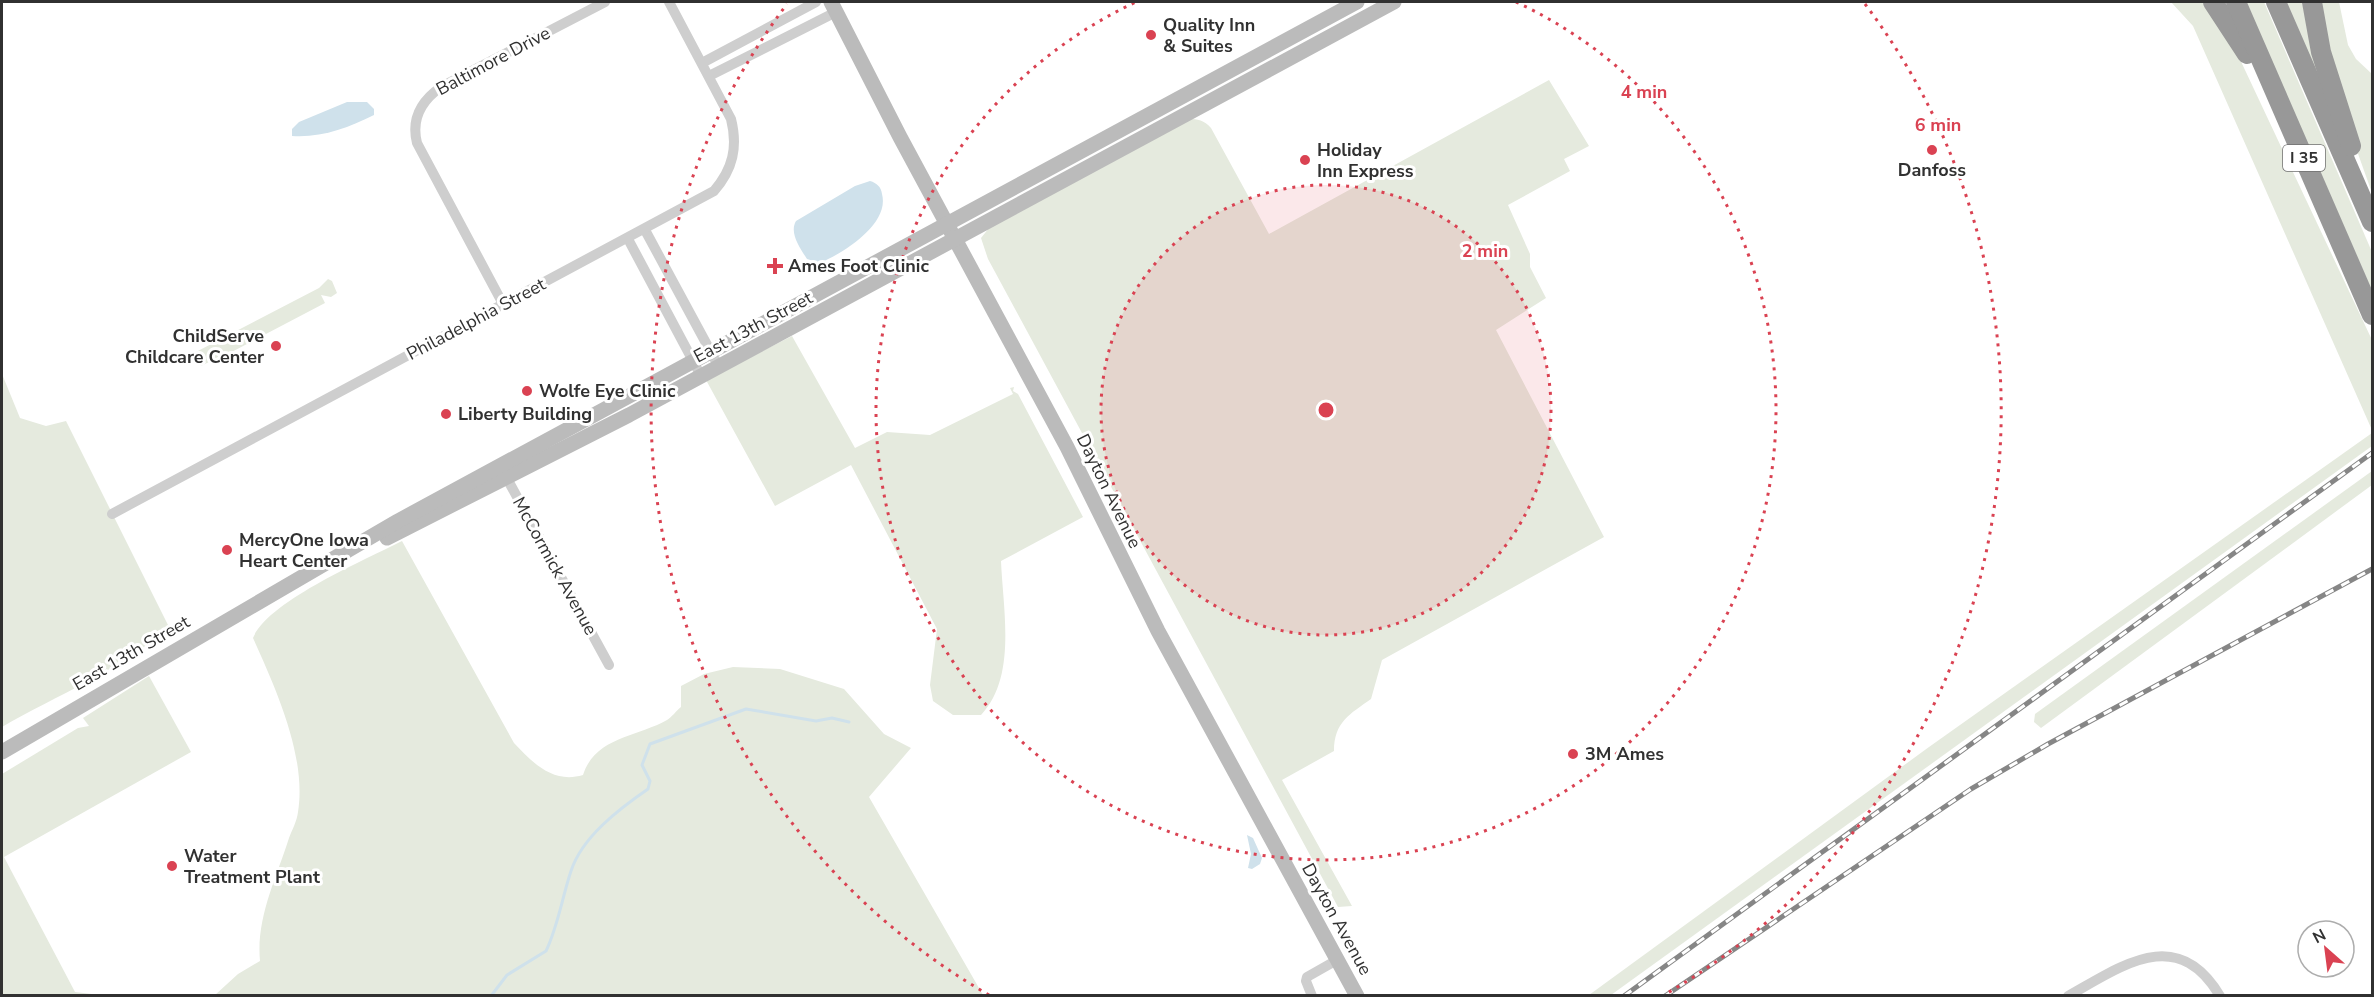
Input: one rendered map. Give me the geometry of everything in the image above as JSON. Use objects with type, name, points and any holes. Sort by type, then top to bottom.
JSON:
[{"type":"highway","points":[[2213,2],[2240,40],[2339,237]]},
{"type":"highway","name":"I 35","points":[[2236,2],[2373,315]]},
{"type":"highway","name":"I 35","points":[[2276,2],[2373,222]]},
{"type":"highway","points":[[2312,2],[2321,52],[2373,214]]},
{"type":"main road","name":"East 13th Street","points":[[503,472],[693,362],[1357,2]]},
{"type":"main road","name":"East 13th Street","points":[[2,752],[282,589],[503,472],[719,367],[1394,2]]},
{"type":"main road","name":"Dayton Avenue","points":[[833,7],[955,241],[1067,447],[1158,631],[1357,996]]},
{"type":"street","name":"Baltimore Drive","points":[[503,304],[417,143],[414,131],[416,119],[428,96],[441,87],[605,2]]},
{"type":"street","name":"Philadelphia Street","points":[[112,514],[714,191],[731,165],[735,145],[732,126],[709,76],[669,2]]},
{"type":"street","points":[[702,63],[816,2]]},
{"type":"street","points":[[709,76],[833,7]]},
{"type":"street","points":[[645,230],[719,367]]},
{"type":"street","points":[[628,239],[701,376]]},
{"type":"street","name":"McCormick Avenue","points":[[503,472],[609,665]]},
{"type":"street","points":[[2068,996],[2142,958],[2167,955],[2190,962],[2202,972],[2220,996]]},
{"type":"street","points":[[1311,996],[1306,981],[1307,977],[1337,960]]},
{"type":"shaded area","points":[[2171,2],[2205,3],[2237,53],[2372,340],[2372,430],[2193,26]]},
{"type":"shaded area","points":[[2246,2],[2264,2],[2372,252],[2372,291]]},
{"type":"shaded area","points":[[2284,2],[2302,2],[2317,69],[2313,68]]},
{"type":"shaded area","points":[[2313,2],[2339,2],[2348,45],[2356,59],[2372,74],[2372,193],[2341,106]]},
{"type":"shaded area","points":[[1549,80],[1589,146],[1564,159],[1570,171],[1508,205],[1530,254],[1530,267],[1546,298],[1496,330],[1604,537],[1382,660],[1371,699],[1350,714],[1340,726],[1334,751],[1282,780],[1352,906],[1338,907],[988,259],[981,238],[989,228],[1188,119],[1201,120],[1211,128],[1269,234]]},
{"type":"shaded area","points":[[347,102],[367,102],[374,109],[374,115],[334,131],[292,136],[292,129],[299,122]]},
{"type":"shaded area","points":[[870,181],[881,189],[883,205],[872,226],[852,245],[830,258],[820,263],[807,259],[795,235],[796,221],[855,186]]},
{"type":"shaded area","points":[[328,279],[332,281],[337,293],[331,297],[321,295],[325,303],[224,356],[225,359],[216,363],[213,360],[201,366],[194,353],[319,288]]},
{"type":"shaded area","points":[[792,336],[855,448],[887,432],[930,435],[1013,394],[1010,388],[1014,387],[1013,391],[1018,394],[1083,517],[1001,561],[1005,621],[1004,662],[1000,682],[981,715],[953,715],[933,701],[930,685],[937,629],[851,465],[775,506],[706,380]]},
{"type":"shaded area","points":[[2,374],[20,418],[46,426],[66,421],[169,627],[110,669],[2,727]]},
{"type":"shaded area","points":[[2372,433],[2372,446],[1611,995],[1589,995],[1929,747]]},
{"type":"shaded area","points":[[2372,471],[2372,485],[2041,728],[2034,722],[2035,714]]},
{"type":"shaded area","points":[[402,541],[514,743],[536,764],[553,774],[562,777],[583,775],[589,762],[607,745],[667,720],[681,707],[681,686],[704,674],[733,667],[780,669],[844,689],[884,734],[911,748],[869,797],[983,995],[215,995],[238,974],[260,961],[264,914],[298,812],[300,790],[294,745],[271,678],[253,638],[262,624],[297,596]]},
{"type":"shaded area","points":[[149,676],[191,752],[4,857],[75,992],[100,995],[2,995],[2,774],[78,728],[89,726],[83,718]]},
{"type":"shaded area","points":[[1247,835],[1253,838],[1262,858],[1260,864],[1252,869],[1248,868],[1251,854]]},
{"type":"waterway","points":[[491,996],[507,975],[546,951],[576,859],[603,825],[625,805],[648,789],[650,781],[642,765],[650,744],[746,709],[816,721],[832,718],[849,722]]},
{"type":"railway","points":[[1624,996],[2372,453]]},
{"type":"railway","points":[[1665,996],[1971,789],[2048,744],[2372,569]]},
{"type":"place","name":"Quality Inn & Suites","points":[[1151,35]]},
{"type":"place","name":"Danfoss","points":[[1932,150]]},
{"type":"place","name":"Holiday Inn Express","points":[[1305,160]]},
{"type":"place","name":"Ames Foot Clinic","points":[[775,266]]},
{"type":"place","name":"ChildServe Childcare Center","points":[[276,346]]},
{"type":"place","name":"Wolfe Eye Clinic","points":[[527,391]]},
{"type":"place","name":"Liberty Building","points":[[446,414]]},
{"type":"place","name":"MercyOne Iowa Heart Center","points":[[227,550]]},
{"type":"place","name":"3M Ames","points":[[1573,754]]},
{"type":"place","name":"Water Treatment Plant","points":[[172,866]]}]
